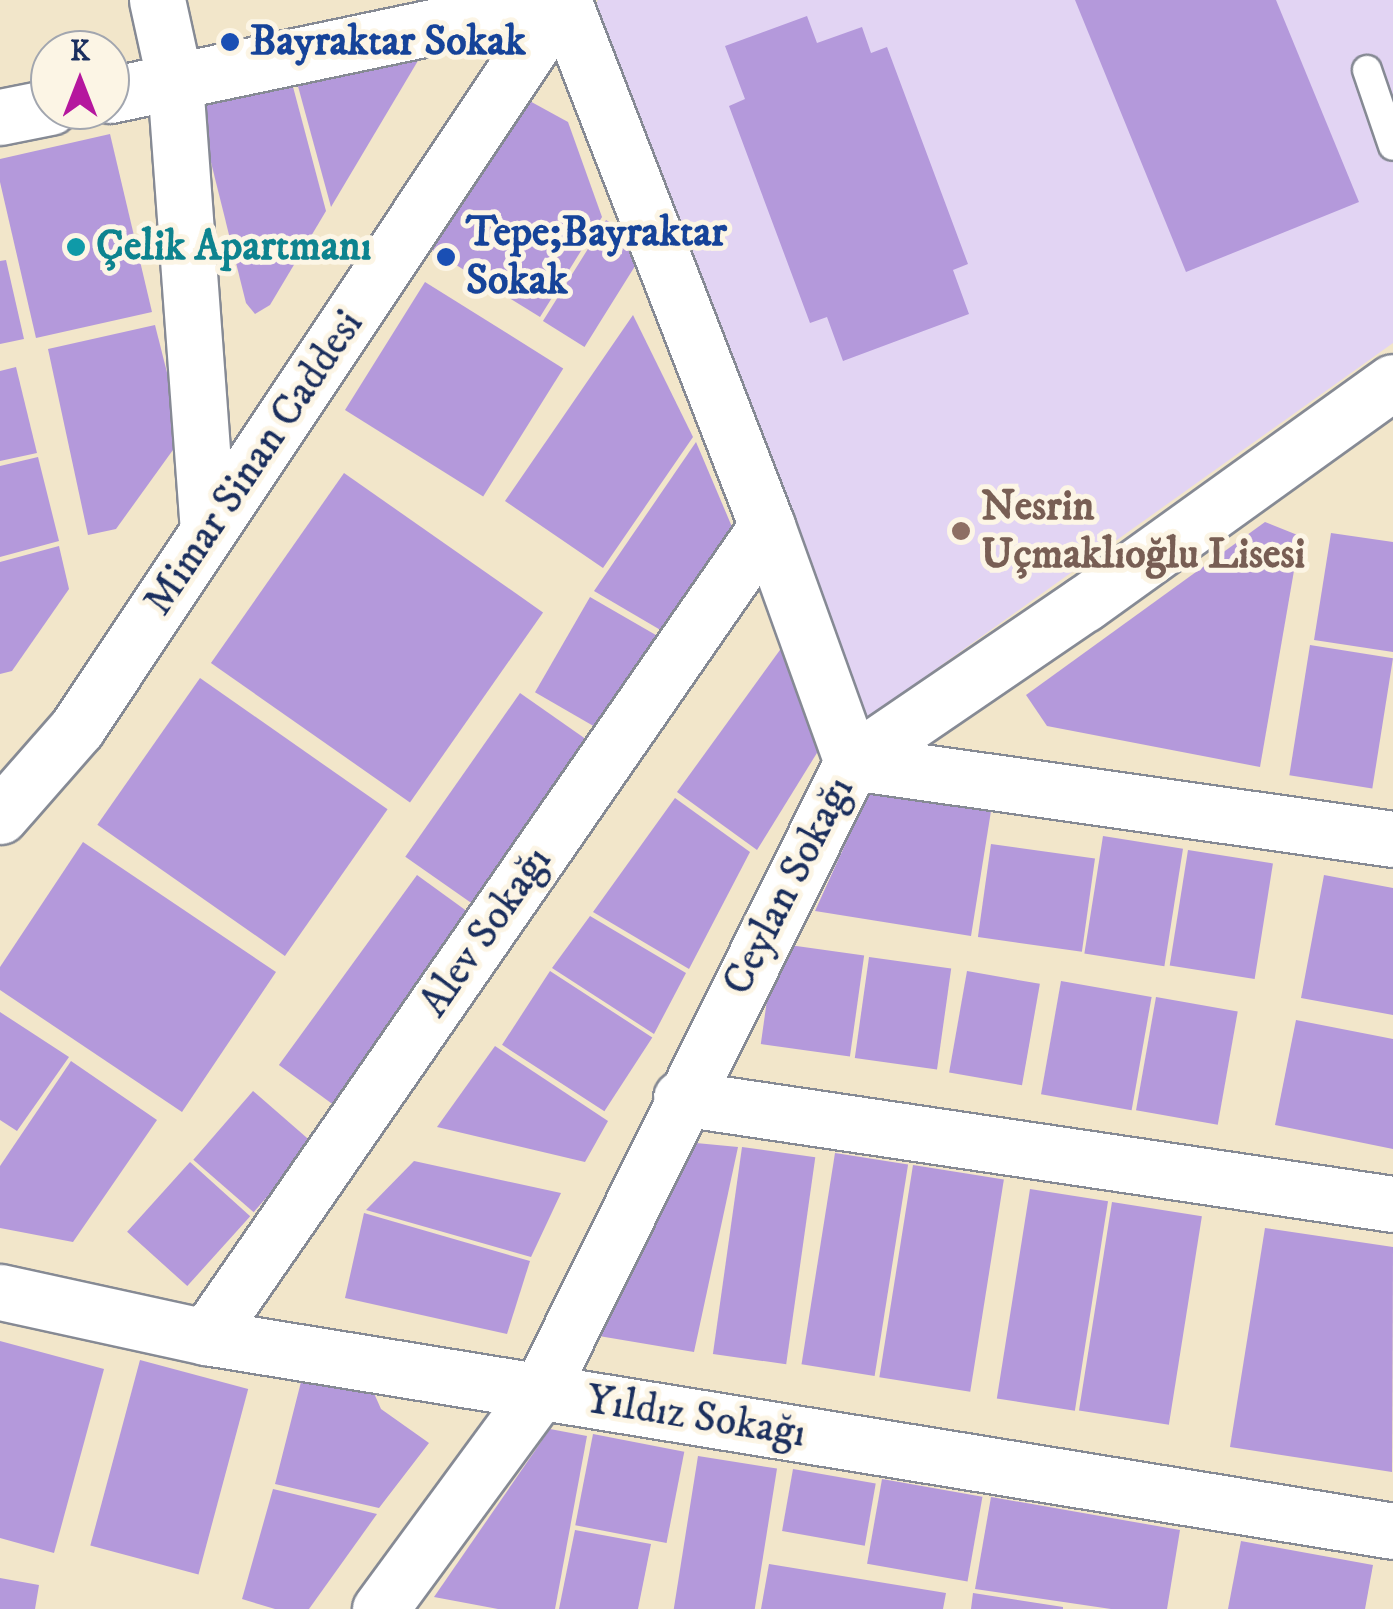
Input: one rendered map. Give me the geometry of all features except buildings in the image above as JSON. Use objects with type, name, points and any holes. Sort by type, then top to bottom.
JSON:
[{"type":"street","points":[[158,0],[174,82],[208,531]]},
{"type":"street","points":[[130,91],[562,0]]},
{"type":"street","name":"Ceylan Sokağı","points":[[380,1609],[540,1391],[852,762],[766,526],[562,0]]},
{"type":"street","name":"Mimar Sinan Caddesi","points":[[0,816],[77,728],[562,0]]},
{"type":"street","points":[[0,117],[30,111]]},
{"type":"street","points":[[852,762],[1084,604],[1393,382]]},
{"type":"street","name":"Alev Sokağı","points":[[206,1337],[766,526]]},
{"type":"street","points":[[852,762],[1393,839]]},
{"type":"street","points":[[682,1098],[1393,1204]]},
{"type":"street","name":"Yıldız Sokağı","points":[[0,1292],[206,1337],[1393,1532]]},
{"type":"lane","points":[[1367,70],[1393,146]]},
{"type":"shaded area","name":"Nesrin Uçmaklıoğlu Lisesi","points":[[598,0],[1393,0],[1393,343],[866,719],[588,15]]},
{"type":"place","name":"Bayraktar Sokak","points":[[230,42]]},
{"type":"place","name":"Çelik Apartmanı","points":[[76,247]]},
{"type":"place","name":"Tepe;Bayraktar Sokak","points":[[446,257]]},
{"type":"place","name":"Nesrin Uçmaklıoğlu Lisesi","points":[[961,531]]}]
